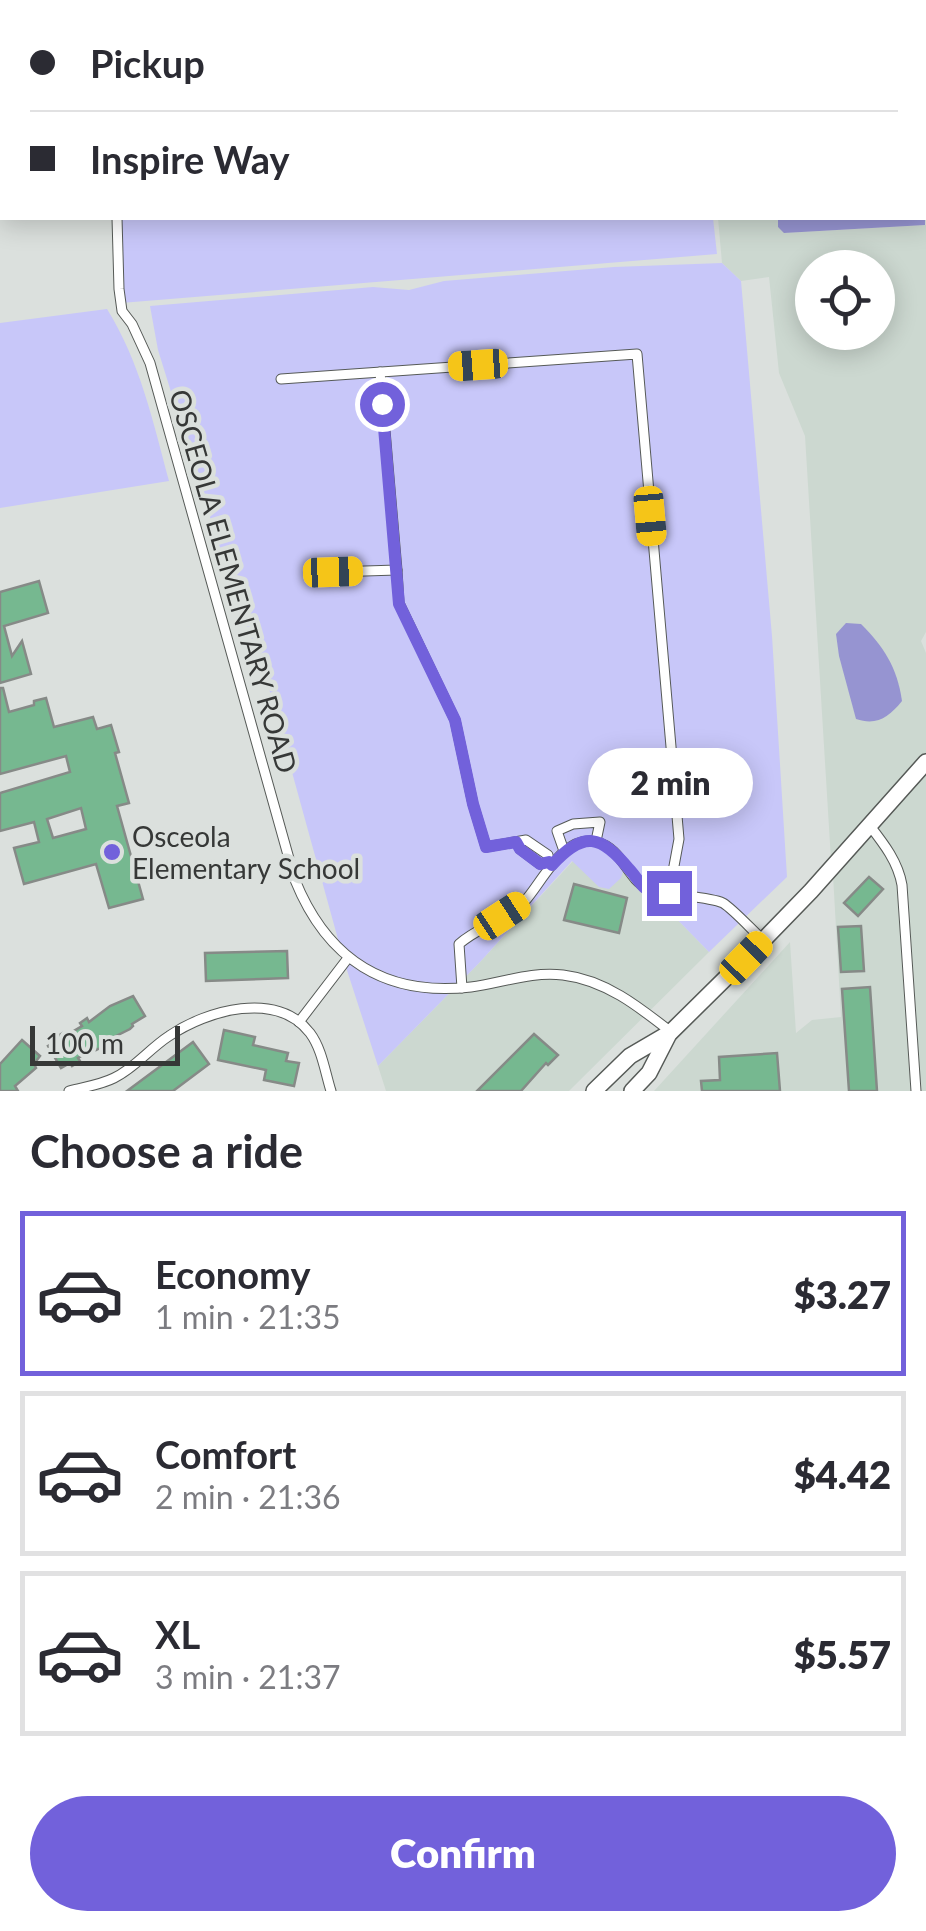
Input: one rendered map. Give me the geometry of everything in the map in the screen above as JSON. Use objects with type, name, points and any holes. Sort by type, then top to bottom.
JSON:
[{"type":"highway","points":[[594,1091],[630,1056],[670,1032],[763,940],[926,762]]},
{"type":"highway","points":[[632,1091],[649,1073],[670,1032]]},
{"type":"street","name":"OSCEOLA ELEMENTARY ROAD","points":[[117,220],[122,311],[150,362],[295,880],[312,916],[348,958],[400,983],[437,990],[530,975],[567,975],[615,992],[670,1032]]},
{"type":"street","points":[[281,379],[637,354],[679,840],[669,893]]},
{"type":"street","points":[[380,372],[399,604],[455,720],[486,847],[516,842],[540,864],[550,864]]},
{"type":"street","points":[[333,572],[397,570]]},
{"type":"street","points":[[564,852],[557,831],[573,824],[600,822],[596,841]]},
{"type":"street","points":[[870,826],[885,845],[902,885],[916,1091]]},
{"type":"street","points":[[462,988],[459,944],[523,902],[550,864],[579,842],[596,841],[613,850],[645,888],[723,903],[763,940]]},
{"type":"street","points":[[299,1022],[348,958]]},
{"type":"street","points":[[69,1091],[97,1085],[125,1072],[171,1034],[205,1017],[258,1008],[284,1013],[314,1038],[331,1091]]},
{"type":"shaded area","points":[[117,220],[713,220],[717,254],[121,303]]},
{"type":"shaded area","points":[[718,220],[778,220],[778,227],[785,233],[926,225],[926,632],[921,641],[926,653],[926,753],[831,860],[805,436],[779,373],[769,277],[741,281],[722,263]]},
{"type":"shaded area","points":[[778,220],[925,220],[925,225],[784,233]]},
{"type":"shaded area","points":[[722,263],[741,281],[772,636],[787,877],[709,952],[625,866],[621,878],[609,889],[599,887],[572,861],[378,1066],[344,961],[268,685],[228,575],[158,350],[150,306],[373,287],[409,290],[444,281],[614,267]]},
{"type":"shaded area","points":[[107,309],[137,371],[169,481],[0,508],[0,323]]},
{"type":"shaded area","points":[[846,623],[861,624],[883,650],[897,678],[902,701],[876,721],[856,719],[836,634]]},
{"type":"shaded area","points":[[926,770],[926,1091],[921,1091],[907,883],[898,858],[877,827]]},
{"type":"shaded area","points":[[870,835],[881,848],[897,886],[911,1091],[654,1091],[790,942],[796,1033],[812,1020],[841,1017],[833,875]]},
{"type":"shaded area","points":[[573,861],[624,865],[709,952],[569,1091],[386,1091],[378,1066]]},
{"type":"building","points":[[39,581],[48,613],[4,626],[12,656],[22,641],[31,674],[0,683],[0,592]]},
{"type":"building","points":[[0,688],[9,712],[46,698],[54,727],[93,717],[97,729],[111,725],[129,803],[117,806],[143,899],[109,908],[96,864],[24,884],[14,848],[39,842],[34,822],[0,831],[0,793],[70,772],[66,756],[0,774]],"holes":[[[81,808],[86,829],[53,838],[47,819]]]},
{"type":"building","points":[[869,877],[883,889],[858,916],[844,903]]},
{"type":"building","points":[[574,884],[627,898],[619,933],[564,920]]},
{"type":"building","points":[[861,926],[864,971],[841,972],[838,927]]},
{"type":"building","points":[[287,951],[288,978],[206,981],[205,953]]},
{"type":"building","points":[[870,987],[877,1091],[849,1091],[842,989]]},
{"type":"building","points":[[133,996],[145,1016],[130,1029],[102,1043],[104,1046],[78,1058],[80,1061],[72,1066],[70,1063],[61,1068],[48,1046],[58,1040],[56,1037],[63,1033],[65,1036],[82,1026],[80,1023],[87,1018],[89,1022],[110,1006]]},
{"type":"building","points":[[224,1030],[255,1037],[253,1045],[288,1053],[286,1061],[299,1063],[294,1086],[264,1080],[266,1070],[218,1060]]},
{"type":"building","points":[[534,1034],[558,1055],[521,1091],[477,1091]]},
{"type":"building","points":[[22,1040],[40,1056],[34,1064],[36,1068],[15,1086],[18,1091],[0,1091],[0,1064]]},
{"type":"building","points":[[193,1042],[209,1064],[173,1091],[127,1091]]},
{"type":"building","points":[[777,1053],[780,1091],[702,1091],[701,1081],[720,1080],[719,1057]]},
{"type":"place","name":"Osceola Elementary School","points":[[112,852]]},
{"type":"route","points":[[382,404],[399,604],[455,720],[486,847],[516,842],[540,864],[552,865],[579,842],[596,841],[613,850],[645,888],[669,893]]}]
